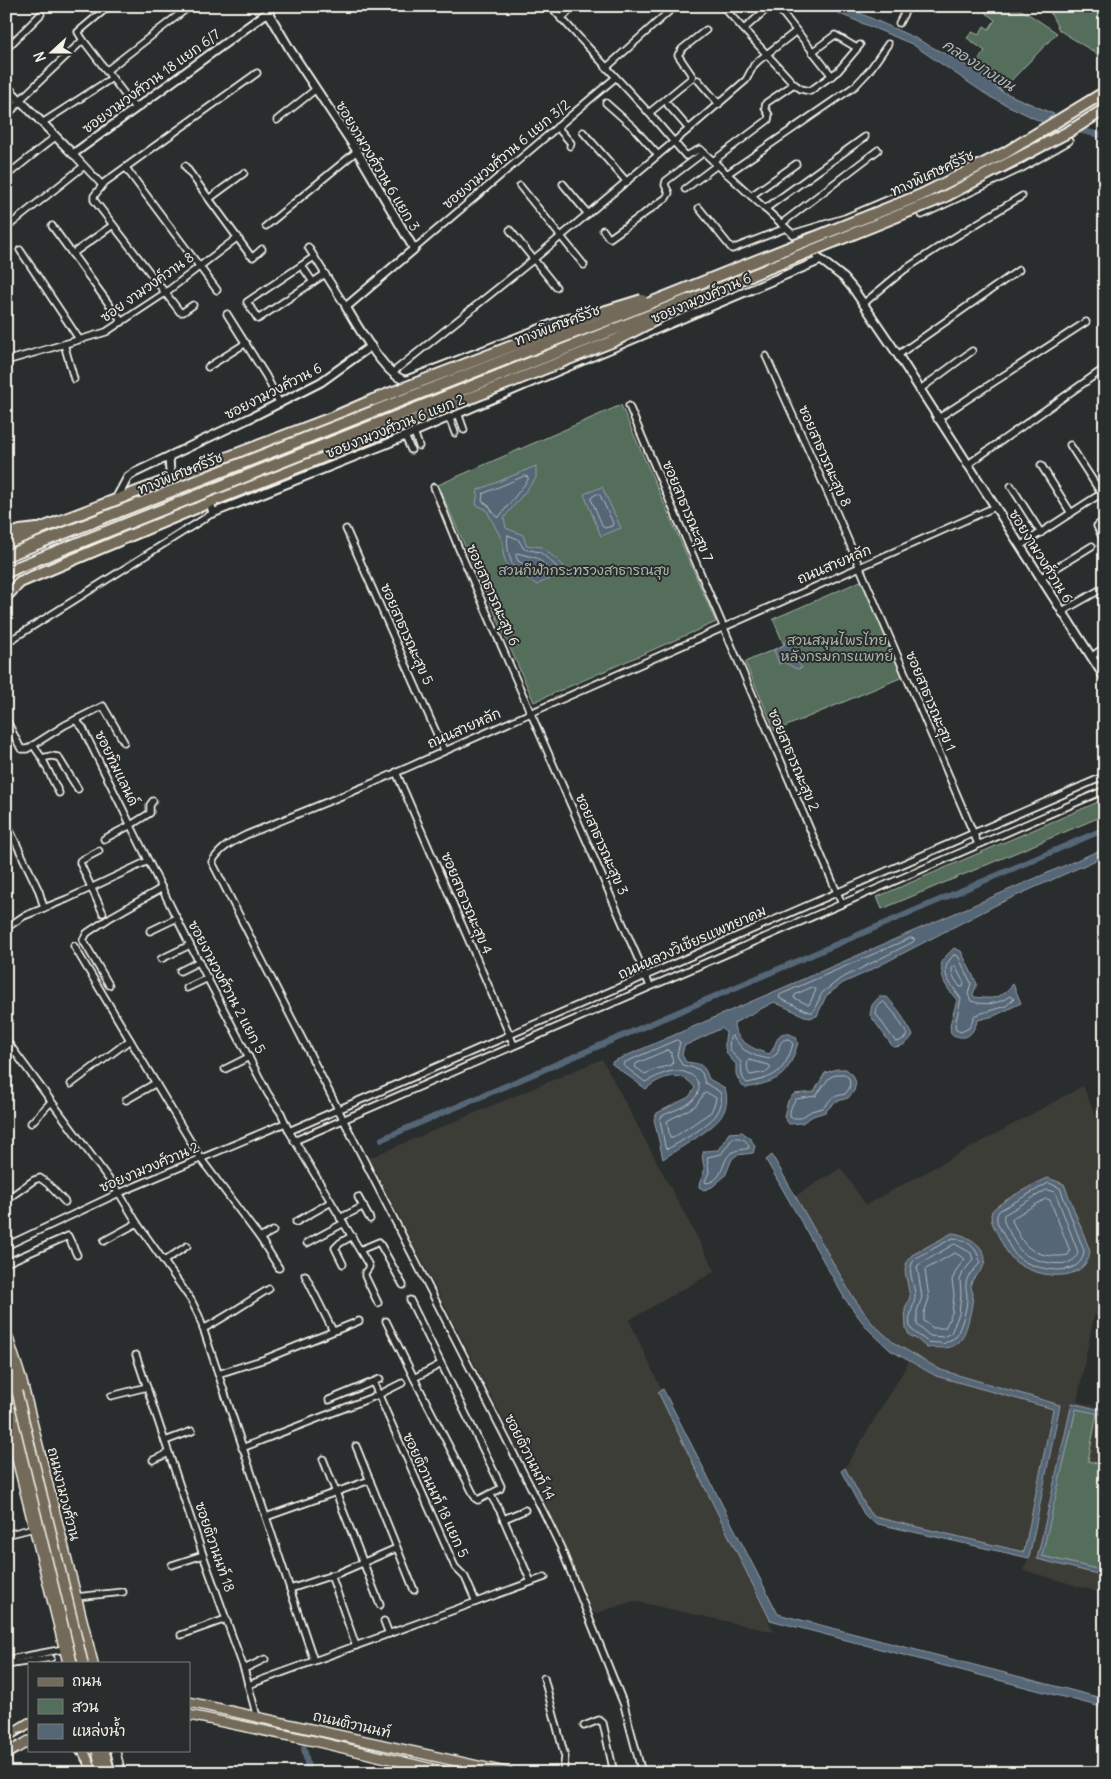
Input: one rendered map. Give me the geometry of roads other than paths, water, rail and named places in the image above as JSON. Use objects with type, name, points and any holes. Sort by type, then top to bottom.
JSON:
[{"type":"highway","name":"ทางพิเศษศรีรัช","points":[[6,556],[531,349],[600,324],[921,195],[1005,153],[1105,92]]},
{"type":"highway","name":"ทางพิเศษศรีรัช","points":[[6,572],[942,198],[1070,131],[1105,109]]},
{"type":"highway","points":[[6,546],[22,540],[42,528],[115,502],[611,308],[681,290]]},
{"type":"highway","points":[[6,589],[210,502],[616,340],[688,300]]},
{"type":"highway","points":[[295,432],[303,433],[313,442],[314,450],[308,463]]},
{"type":"highway","points":[[6,536],[20,531],[42,528]]},
{"type":"highway","points":[[6,596],[20,582]]},
{"type":"main road","name":"ถนนงามวงศ์วาน","points":[[6,1332],[21,1378],[93,1662]]},
{"type":"main road","points":[[6,1347],[13,1393],[75,1662]]},
{"type":"main road","points":[[6,1382],[13,1393],[82,1662]]},
{"type":"main road","points":[[6,1415],[68,1662]]},
{"type":"main road","points":[[82,1662],[80,1653],[86,1635]]},
{"type":"main road","name":"ถนนติวานนท์","points":[[190,1702],[510,1773]]},
{"type":"main road","name":"ถนนติวานนท์","points":[[190,1715],[314,1741],[450,1773]]},
{"type":"main road","points":[[10,1734],[28,1724]]},
{"type":"main road","points":[[6,1754],[28,1742]]},
{"type":"main road","points":[[84,1752],[93,1773]]},
{"type":"main road","points":[[88,1752],[93,1773]]},
{"type":"main road","points":[[99,1752],[103,1773]]},
{"type":"main road","points":[[105,1752],[110,1773]]},
{"type":"main road","points":[[116,1752],[121,1773]]},
{"type":"street","points":[[109,6],[79,30],[79,34],[135,108]]},
{"type":"street","points":[[106,71],[190,6]]},
{"type":"street","points":[[550,6],[686,156],[700,149],[821,260]]},
{"type":"street","points":[[561,19],[574,6]]},
{"type":"street","points":[[606,68],[675,6]]},
{"type":"street","points":[[744,29],[770,6]]},
{"type":"street","points":[[777,6],[789,20],[795,32],[832,76]]},
{"type":"street","points":[[899,23],[908,6]]},
{"type":"street","name":"ซอยงามวงศ์วาน 6 แยก 3","points":[[266,9],[357,151],[414,249],[346,307]]},
{"type":"street","name":"ซอยงามวงศ์วาน 18 แยก 6/7","points":[[73,154],[266,9]]},
{"type":"street","points":[[726,10],[794,84],[801,89],[810,91],[832,76],[844,65],[858,47],[835,35],[812,52]]},
{"type":"street","points":[[6,48],[42,14]]},
{"type":"street","points":[[649,114],[693,77],[678,55],[682,49],[706,30]]},
{"type":"street","points":[[392,373],[627,182],[746,80],[754,65],[795,32]]},
{"type":"street","points":[[6,116],[83,40]]},
{"type":"street","points":[[727,174],[855,86],[869,71],[888,44]]},
{"type":"street","points":[[193,305],[181,313],[113,225],[94,199],[94,196],[102,185],[257,73]]},
{"type":"street","points":[[42,123],[112,78]]},
{"type":"street","name":"ซอยงามวงศ์วาน 6 แยก 3/2","points":[[414,249],[615,78]]},
{"type":"street","points":[[698,80],[719,104]]},
{"type":"street","points":[[685,190],[770,118],[765,108],[766,103],[794,84]]},
{"type":"street","points":[[6,86],[102,185]]},
{"type":"street","points":[[277,120],[316,89]]},
{"type":"street","points":[[606,102],[634,127],[658,155]]},
{"type":"street","points":[[668,105],[689,129]]},
{"type":"street","points":[[557,127],[571,143],[570,146]]},
{"type":"street","points":[[583,132],[627,182]]},
{"type":"street","points":[[792,234],[845,218],[967,166],[986,166],[1053,134]]},
{"type":"street","points":[[6,176],[55,137]]},
{"type":"street","points":[[765,209],[865,137]]},
{"type":"street","points":[[910,191],[922,215],[1008,175],[1069,141]]},
{"type":"street","points":[[699,208],[732,249],[783,226],[878,150]]},
{"type":"street","points":[[266,226],[357,151]]},
{"type":"street","points":[[603,230],[610,238],[666,198],[669,193],[665,185],[666,181],[703,153]]},
{"type":"street","points":[[752,196],[796,164]]},
{"type":"street","points":[[6,228],[84,166]]},
{"type":"street","points":[[185,166],[253,256],[262,249]]},
{"type":"street","points":[[126,168],[218,290]]},
{"type":"street","points":[[210,198],[244,174]]},
{"type":"street","points":[[563,184],[588,214]]},
{"type":"street","points":[[520,186],[584,265]]},
{"type":"street","points":[[863,304],[904,270],[1022,196]]},
{"type":"street","points":[[72,254],[113,225]]},
{"type":"street","points":[[52,226],[122,322]]},
{"type":"street","points":[[510,230],[556,288]]},
{"type":"street","name":"ซอย งามวงค์วาน 8","points":[[8,360],[106,332],[165,293],[238,237]]},
{"type":"street","points":[[308,247],[371,346],[392,373],[401,380],[406,380],[570,317],[586,359]]},
{"type":"street","points":[[20,250],[80,340]]},
{"type":"street","points":[[314,257],[247,302],[258,319],[325,274]]},
{"type":"street","name":"ซอยงามวงศ์วาน 6","points":[[586,359],[821,260],[844,278],[898,355],[1105,678]]},
{"type":"street","points":[[302,266],[313,282]]},
{"type":"street","points":[[898,355],[1019,270]]},
{"type":"street","points":[[227,314],[266,376],[280,404]]},
{"type":"street","points":[[938,419],[1086,322]]},
{"type":"street","points":[[64,344],[74,379]]},
{"type":"street","points":[[208,367],[246,344]]},
{"type":"street","name":"ซอยงามวงศ์วาน 6","points":[[115,502],[128,477],[134,473],[280,404],[321,382],[371,346]]},
{"type":"street","points":[[919,390],[972,350]]},
{"type":"street","points":[[6,354],[8,360]]},
{"type":"street","name":"ซอยสาธารณะสุข 8","points":[[766,356],[860,567]]},
{"type":"street","name":"ซอยงามวงศ์วาน 6 แยก 2","points":[[213,513],[405,436],[586,359]]},
{"type":"street","points":[[967,465],[1105,368]]},
{"type":"street","name":"ซอยสาธารณะสุข 7","points":[[629,406],[724,626]]},
{"type":"street","points":[[458,414],[464,430]]},
{"type":"street","points":[[449,417],[455,433]]},
{"type":"street","points":[[414,432],[419,446]]},
{"type":"street","points":[[405,436],[410,450]]},
{"type":"street","points":[[1020,546],[1103,492],[1070,445]]},
{"type":"street","points":[[169,457],[169,469],[176,477]]},
{"type":"street","points":[[1041,465],[1071,513]]},
{"type":"street","points":[[1010,486],[1040,533]]},
{"type":"street","name":"ซอยสาธารณะสุข 6","points":[[434,487],[531,712]]},
{"type":"street","points":[[6,643],[213,513],[210,502]]},
{"type":"street","name":"ถนนสายหลัก","points":[[344,1118],[212,862],[216,855],[227,845],[246,835],[366,786],[995,507]]},
{"type":"street","points":[[1105,519],[1098,523],[1097,526],[1105,542]]},
{"type":"street","name":"ซอยสาธารณะสุข 5","points":[[346,528],[444,750]]},
{"type":"street","points":[[1040,578],[1092,546]]},
{"type":"street","name":"ซอยสาธารณะสุข 1","points":[[860,567],[978,844]]},
{"type":"street","points":[[1061,612],[1105,586]]},
{"type":"street","name":"ซอยสาธารณะสุข 2","points":[[724,626],[842,904]]},
{"type":"street","points":[[1091,657],[1105,647]]},
{"type":"street","points":[[6,719],[21,749],[27,749],[75,720],[103,706],[124,742]]},
{"type":"street","name":"ซอยสาธารณะสุข 3","points":[[531,712],[650,986]]},
{"type":"street","name":"ซอยทิมแลนด์","points":[[75,720],[83,728],[148,861]]},
{"type":"street","points":[[33,745],[42,758],[59,792]]},
{"type":"street","points":[[42,758],[58,757],[78,789]]},
{"type":"street","name":"ซอยสาธารณะสุข 4","points":[[396,772],[514,1045]]},
{"type":"street","name":"ถนนหลวงวิเชียรแพทยาคม","points":[[289,1131],[1105,776]]},
{"type":"street","name":"ถนนหลวงวิเชียรแพทยาคม","points":[[294,1141],[1105,790]]},
{"type":"street","points":[[104,839],[131,826],[150,813],[150,805],[153,801]]},
{"type":"street","points":[[6,822],[39,891],[44,908]]},
{"type":"street","points":[[99,851],[80,861],[103,913]]},
{"type":"street","points":[[6,928],[24,916],[148,861]]},
{"type":"street","name":"ซอยงามวงศ์วาน 2 แยก 5","points":[[148,861],[268,1094],[281,1113],[285,1123]]},
{"type":"street","points":[[108,986],[83,940],[87,933],[111,917],[162,888]]},
{"type":"street","points":[[150,931],[177,918]]},
{"type":"street","points":[[161,959],[190,944]]},
{"type":"street","points":[[74,946],[201,1159],[260,1238],[279,1268]]},
{"type":"street","points":[[180,971],[200,961]]},
{"type":"street","points":[[187,988],[208,978]]},
{"type":"street","points":[[6,1040],[119,1193],[137,1223],[191,1300],[203,1329],[314,1661]]},
{"type":"street","points":[[71,1084],[130,1040]]},
{"type":"street","points":[[225,1069],[249,1057]]},
{"type":"street","points":[[126,1100],[156,1083]]},
{"type":"street","points":[[32,1124],[51,1102]]},
{"type":"street","name":"ซอยติวานนท์ 14","points":[[344,1118],[366,1165],[497,1418],[561,1548],[624,1705],[642,1773]]},
{"type":"street","points":[[285,1123],[368,1264],[365,1276],[378,1303]]},
{"type":"street","name":"ซอยงามวงศ์วาน 2","points":[[6,1246],[119,1193],[285,1123]]},
{"type":"street","points":[[6,1200],[34,1180],[40,1178],[65,1202]]},
{"type":"street","points":[[358,1197],[370,1219]]},
{"type":"street","points":[[296,1222],[331,1202]]},
{"type":"street","points":[[307,1243],[364,1206]]},
{"type":"street","points":[[104,1241],[137,1223]]},
{"type":"street","points":[[260,1238],[273,1231]]},
{"type":"street","points":[[6,1263],[68,1236],[77,1255]]},
{"type":"street","points":[[344,1264],[335,1248],[352,1236]]},
{"type":"street","points":[[360,1250],[378,1242],[403,1285]]},
{"type":"street","points":[[164,1261],[187,1246]]},
{"type":"street","points":[[305,1275],[333,1331]]},
{"type":"street","points":[[203,1329],[231,1314],[269,1288]]},
{"type":"street","points":[[386,1321],[476,1499],[478,1500],[500,1488],[501,1486],[410,1300]]},
{"type":"street","points":[[218,1374],[265,1359],[359,1321]]},
{"type":"street","name":"ซอยติวานนท์ 18","points":[[136,1355],[203,1555],[244,1669],[257,1717]]},
{"type":"street","points":[[414,1378],[441,1364]]},
{"type":"street","points":[[329,1400],[380,1379]]},
{"type":"street","name":"ซอยติวานนท์ 18 แยก 5","points":[[372,1382],[455,1567],[465,1576],[476,1602]]},
{"type":"street","points":[[242,1448],[378,1395],[402,1383]]},
{"type":"street","points":[[111,1396],[147,1387]]},
{"type":"street","points":[[165,1441],[192,1431]]},
{"type":"street","points":[[356,1446],[414,1590]]},
{"type":"street","points":[[153,1460],[169,1453]]},
{"type":"street","points":[[323,1459],[380,1605]]},
{"type":"street","points":[[266,1518],[370,1480]]},
{"type":"street","points":[[490,1494],[504,1519],[531,1582]]},
{"type":"street","points":[[504,1519],[525,1510]]},
{"type":"street","points":[[6,1535],[34,1528]]},
{"type":"street","points":[[290,1589],[331,1575],[397,1548]]},
{"type":"street","points":[[172,1566],[203,1555]]},
{"type":"street","points":[[331,1575],[356,1646]]},
{"type":"street","points":[[248,1685],[545,1578]]},
{"type":"street","points":[[76,1597],[124,1592]]},
{"type":"street","points":[[182,1634],[226,1619]]},
{"type":"street","points":[[384,1621],[389,1634]]},
{"type":"street","points":[[6,1654],[8,1658],[11,1658],[64,1649]]},
{"type":"street","points":[[6,1665],[51,1658]]},
{"type":"street","points":[[244,1669],[265,1659]]},
{"type":"street","points":[[544,1678],[565,1757],[563,1773]]},
{"type":"street","points":[[6,1714],[10,1734]]},
{"type":"street","points":[[584,1726],[599,1720],[603,1723],[614,1773]]},
{"type":"water","points":[[821,6],[844,6],[913,37],[979,72],[1001,91],[1058,116],[1044,123],[990,97],[912,44]]},
{"type":"water","points":[[536,466],[536,478],[504,518],[506,528],[523,535],[526,545],[542,547],[564,566],[558,574],[537,585],[522,575],[508,570],[503,553],[503,542],[486,509],[476,505],[478,490]]},
{"type":"water","points":[[602,487],[621,528],[601,536],[584,494]]},
{"type":"water","points":[[793,636],[796,642],[791,654],[802,668],[797,669],[784,662],[779,664],[774,650],[784,645]]},
{"type":"water","points":[[1105,848],[1105,856],[998,904],[843,983],[826,996],[817,1016],[809,1018],[774,1002],[734,1023],[741,1040],[769,1054],[780,1035],[784,1033],[796,1037],[798,1043],[786,1071],[781,1076],[767,1083],[746,1088],[741,1085],[736,1074],[736,1064],[729,1057],[726,1050],[726,1033],[722,1028],[684,1046],[682,1055],[686,1062],[701,1066],[709,1079],[725,1088],[726,1104],[722,1115],[716,1123],[663,1159],[654,1119],[657,1113],[689,1097],[695,1088],[684,1078],[671,1076],[652,1084],[646,1089],[612,1064],[612,1062]]},
{"type":"water","points":[[954,948],[961,951],[977,984],[973,994],[974,997],[1000,996],[1013,984],[1021,1003],[994,1016],[978,1020],[971,1033],[965,1037],[951,1034],[950,1025],[957,1000],[946,986],[942,972],[942,960]]},
{"type":"water","points":[[879,997],[887,997],[899,1011],[913,1035],[902,1045],[893,1047],[870,1015],[872,1005]]},
{"type":"water","points":[[837,1069],[846,1069],[853,1075],[856,1083],[854,1091],[848,1098],[835,1102],[825,1112],[813,1116],[802,1123],[789,1124],[784,1117],[788,1101],[794,1094],[814,1092],[825,1073]]},
{"type":"water","points":[[742,1132],[750,1138],[755,1146],[753,1153],[737,1155],[732,1159],[725,1176],[712,1187],[704,1190],[699,1187],[704,1171],[702,1156],[704,1151],[718,1150],[729,1133]]},
{"type":"water","points":[[772,1155],[851,1294],[872,1323],[894,1343],[941,1370],[1060,1405],[1029,1558],[878,1524],[864,1514],[841,1471],[845,1468],[869,1512],[875,1517],[1024,1552],[1053,1409],[936,1376],[890,1350],[867,1328],[845,1299],[766,1160]]},
{"type":"water","points":[[1048,1178],[1064,1184],[1090,1251],[1086,1262],[1080,1269],[1070,1274],[1047,1275],[1025,1268],[1016,1262],[1005,1249],[991,1220],[992,1211],[1001,1203]]},
{"type":"water","points":[[952,1233],[971,1239],[981,1249],[985,1260],[982,1269],[971,1283],[973,1293],[971,1311],[963,1337],[956,1344],[948,1348],[927,1348],[909,1335],[906,1328],[905,1309],[910,1297],[905,1271],[907,1261],[912,1255]]},
{"type":"water","points":[[663,1389],[778,1614],[1105,1699],[1105,1708],[770,1620],[658,1392]]},
{"type":"water","points":[[1072,1403],[1105,1411],[1105,1415],[1076,1409],[1042,1556],[1105,1571],[1105,1576],[1037,1559]]},
{"type":"waterway","name":"คลองบางเขน","points":[[1057,121],[1082,131],[1105,136]]},
{"type":"waterway","points":[[382,1139],[1105,829]]},
{"type":"waterway","points":[[304,1748],[309,1773]]},
{"type":"railway","points":[[6,1735],[28,1731]]},
{"type":"railway","points":[[76,1752],[88,1773]]},
{"type":"park label","name":"สวนกีฬากระทรวงสาธารณสุข","points":[[584,570]]},
{"type":"park label","name":"สวนสมุนไพรไทย หลังกรมการแพทย์","points":[[837,648]]}]
